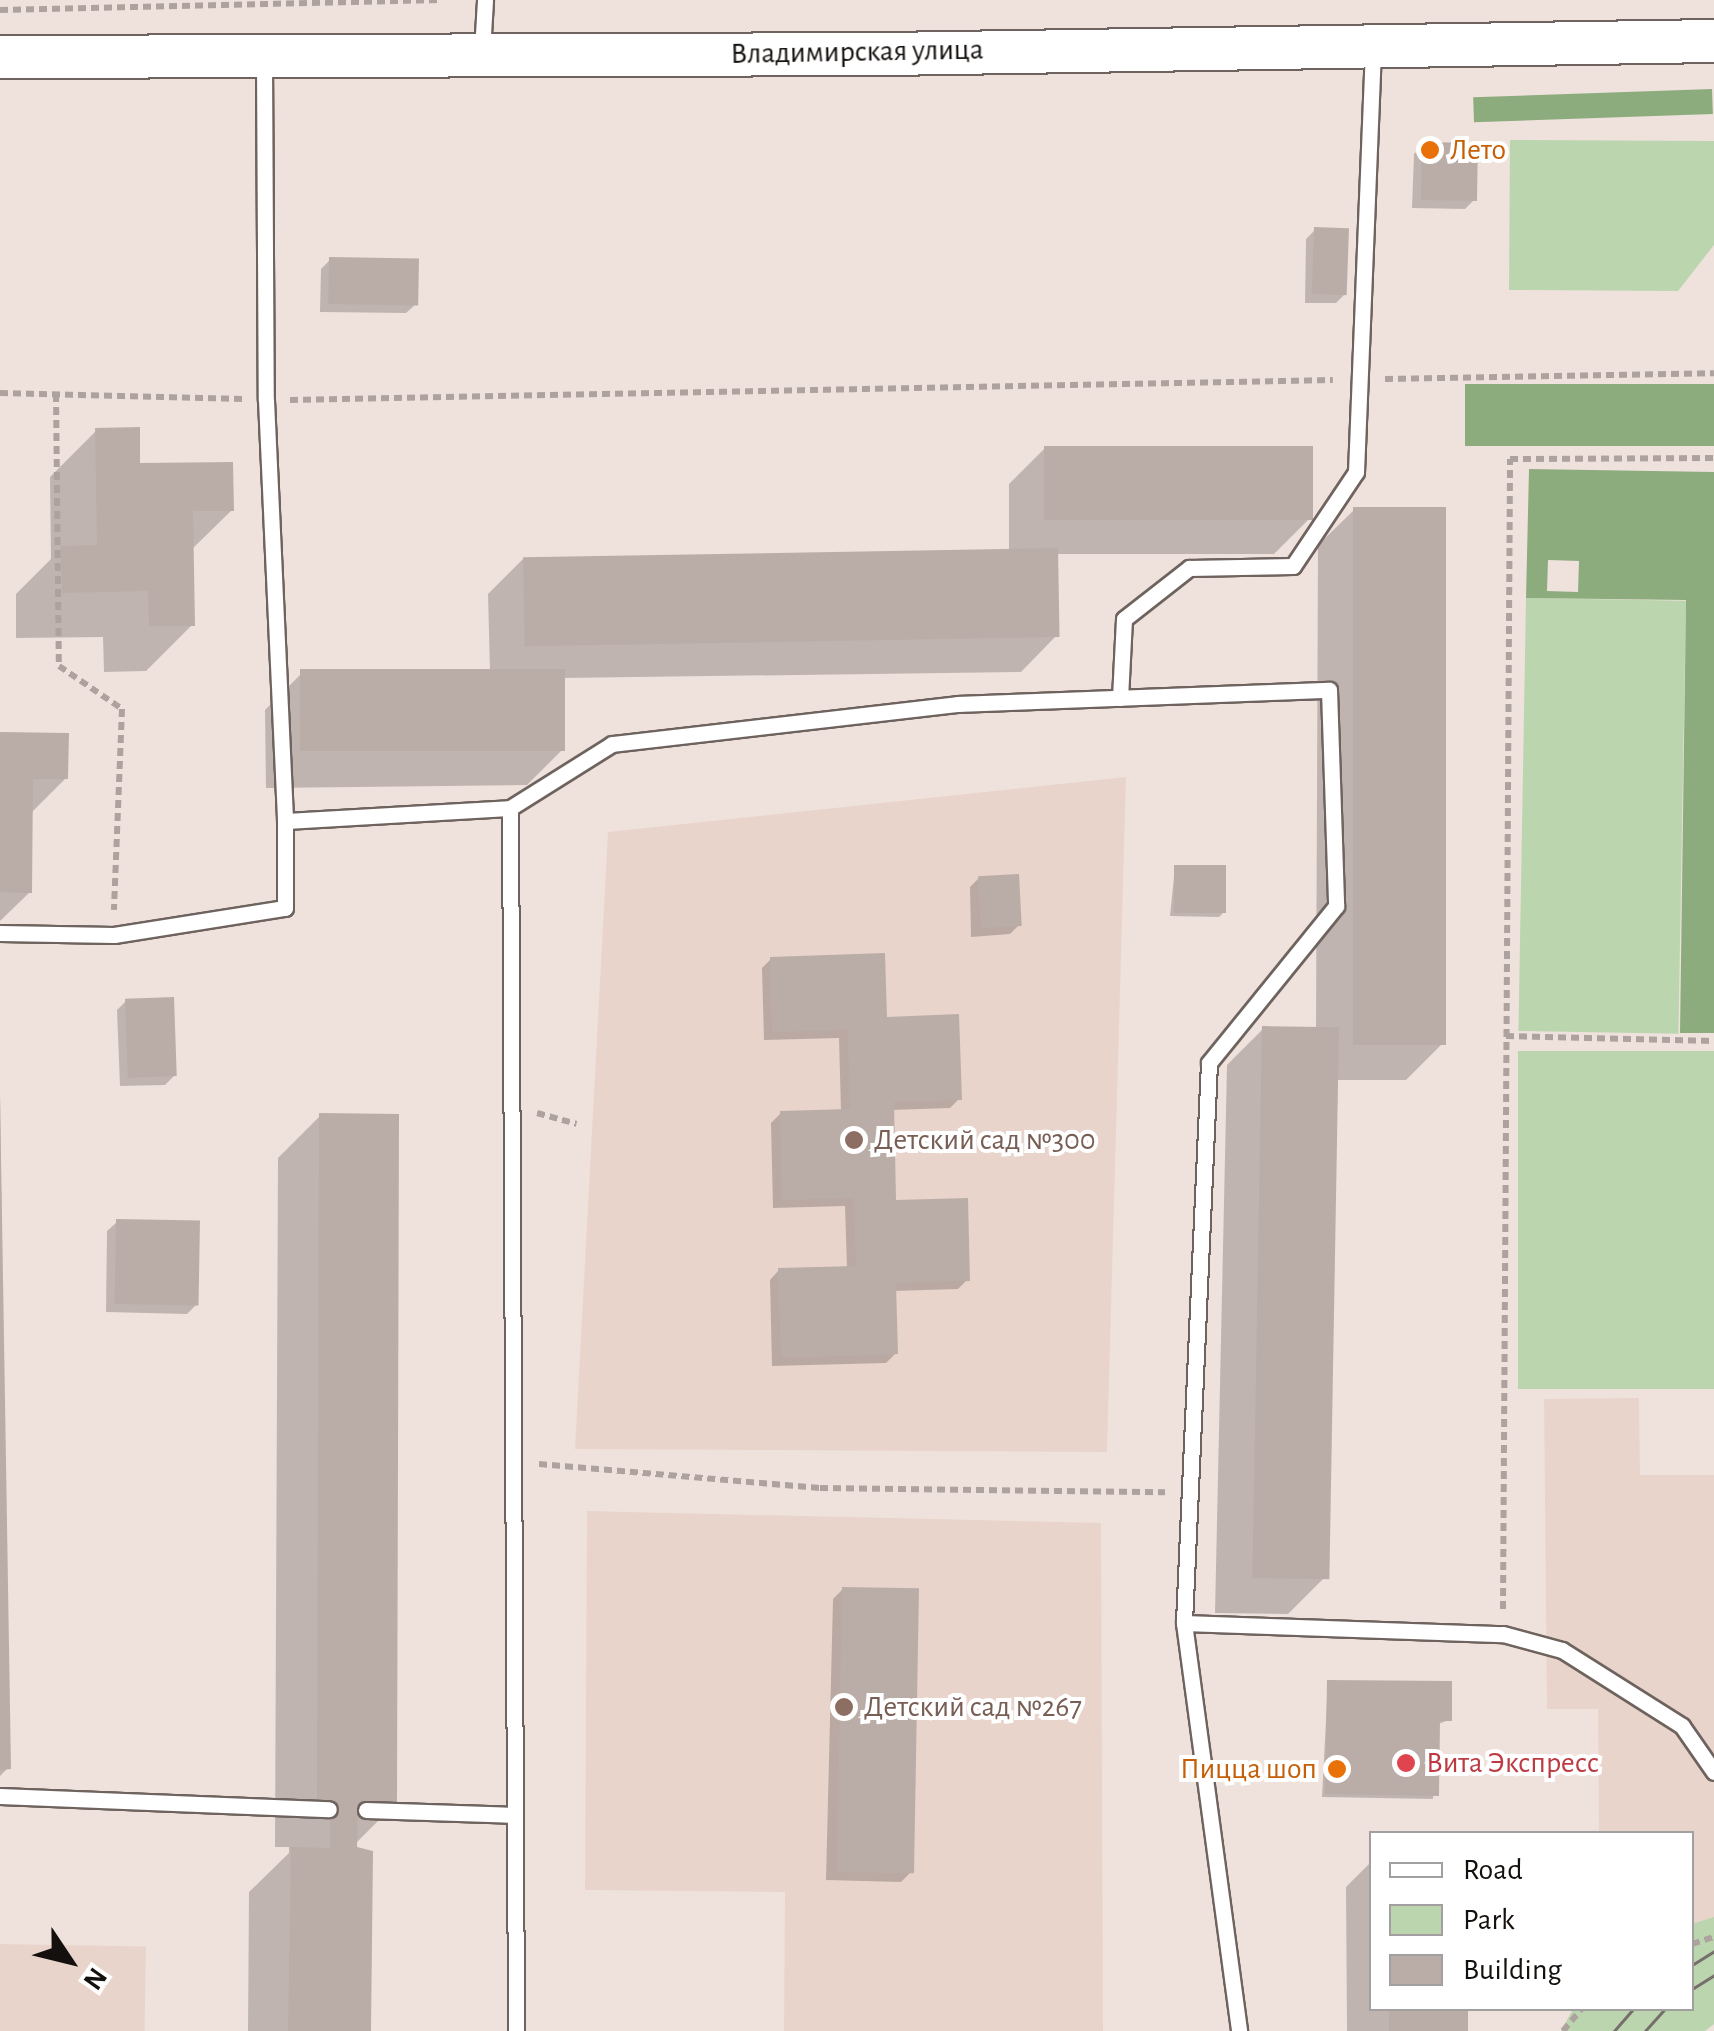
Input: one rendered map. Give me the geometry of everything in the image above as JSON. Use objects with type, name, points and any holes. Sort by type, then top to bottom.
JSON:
[{"type":"street","name":"Владимирская улица","points":[[0,57],[888,54],[1373,42],[1714,41]]},
{"type":"lane","points":[[482,53],[486,0]]},
{"type":"lane","points":[[1120,698],[1124,619],[1189,568],[1293,566],[1356,472],[1373,42]]},
{"type":"lane","points":[[0,933],[114,935],[285,908],[285,821],[266,400],[264,57]]},
{"type":"lane","points":[[285,821],[510,808],[612,744],[958,704],[1329,690],[1336,906],[1209,1062],[1184,1623],[1239,2031]]},
{"type":"lane","points":[[510,808],[516,2031]]},
{"type":"lane","points":[[1184,1623],[1503,1634],[1562,1650],[1682,1726],[1714,1772]]},
{"type":"lane","points":[[0,1796],[329,1809]]},
{"type":"lane","points":[[366,1810],[514,1815]]},
{"type":"path","points":[[0,10],[441,0]]},
{"type":"path","points":[[0,394],[266,400],[1714,373]]},
{"type":"path","points":[[56,394],[58,666],[122,709],[114,935]]},
{"type":"path","points":[[1503,1634],[1510,459],[1714,458]]},
{"type":"path","points":[[1506,1036],[1714,1041]]},
{"type":"path","points":[[512,1106],[576,1124]]},
{"type":"path","points":[[513,1461],[820,1488],[1191,1491]]},
{"type":"path","points":[[1564,2031],[1580,2011]]},
{"type":"shaded area","name":"Детский сад №300","points":[[1126,777],[1107,1452],[575,1449],[608,832]]},
{"type":"shaded area","points":[[1639,1398],[1640,1475],[1714,1475],[1714,1926],[1694,1926],[1694,1831],[1599,1831],[1598,1709],[1547,1709],[1544,1399]]},
{"type":"shaded area","name":"Детский сад №267","points":[[587,1511],[1101,1523],[1103,2031],[784,2031],[785,1892],[585,1890]]},
{"type":"shaded area","points":[[0,1944],[146,1947],[145,2031],[0,2031]]},
{"type":"green space","points":[[1712,89],[1713,114],[1474,122],[1473,97]]},
{"type":"green space","points":[[1510,140],[1714,141],[1714,245],[1678,291],[1509,290]]},
{"type":"green space","points":[[1465,384],[1714,384],[1714,446],[1465,446]]},
{"type":"green space","points":[[1529,469],[1714,472],[1714,1033],[1680,1033],[1686,600],[1526,598]],"holes":[[[1548,560],[1579,561],[1578,592],[1547,591]]]},
{"type":"green space","points":[[1526,598],[1686,601],[1678,1034],[1518,1031]]},
{"type":"green space","points":[[1518,1051],[1714,1051],[1714,1389],[1518,1389]]},
{"type":"green space","points":[[1714,1917],[1714,2024],[1705,2031],[1561,2031],[1572,2011],[1694,2011],[1694,1923]]},
{"type":"building","points":[[1422,142],[1478,143],[1477,201],[1421,200]]},
{"type":"building","points":[[1314,227],[1349,228],[1347,295],[1312,294]]},
{"type":"building","points":[[329,257],[419,259],[418,306],[328,304]]},
{"type":"building","points":[[140,427],[140,463],[233,462],[234,511],[193,511],[195,626],[149,626],[148,591],[62,593],[61,546],[97,545],[95,428]]},
{"type":"building","points":[[1044,446],[1313,446],[1313,520],[1044,520]]},
{"type":"building","points":[[1353,507],[1446,507],[1446,1045],[1353,1045]]},
{"type":"building","points":[[1058,548],[1060,637],[525,646],[523,557]]},
{"type":"building","points":[[300,669],[565,669],[565,751],[300,751]]},
{"type":"building","points":[[0,732],[69,733],[68,779],[33,779],[32,893],[0,892]]},
{"type":"building","points":[[1174,865],[1226,865],[1226,913],[1174,913]]},
{"type":"building","points":[[1019,874],[1022,926],[981,928],[978,876]]},
{"type":"building","points":[[885,953],[887,1017],[959,1014],[962,1100],[894,1102],[896,1200],[968,1198],[970,1281],[896,1283],[898,1354],[781,1358],[778,1268],[856,1266],[854,1198],[782,1200],[780,1111],[850,1109],[848,1030],[772,1032],[770,957]]},
{"type":"building","points":[[174,997],[177,1076],[128,1078],[125,999]]},
{"type":"building","points":[[1262,1026],[1339,1027],[1329,1579],[1252,1578]]},
{"type":"building","points":[[0,1094],[11,1769],[0,1770]]},
{"type":"building","points":[[319,1113],[399,1114],[397,1806],[358,1806],[357,1847],[373,1851],[371,2031],[288,2031],[291,1847],[330,1848],[330,1806],[317,1806]]},
{"type":"building","points":[[116,1219],[200,1220],[199,1305],[115,1304]]},
{"type":"building","points":[[842,1587],[919,1588],[914,1873],[837,1872]]},
{"type":"building","points":[[1327,1680],[1452,1681],[1452,1721],[1440,1721],[1439,1796],[1325,1794]]},
{"type":"building","points":[[1389,2011],[1468,2011],[1468,2031],[1389,2031]]},
{"type":"tram line","points":[[1694,1964],[1714,1951]]},
{"type":"tram line","points":[[1694,1988],[1714,1975]]},
{"type":"tram line","points":[[1614,2031],[1631,2011]]},
{"type":"tram line","points":[[1645,2031],[1663,2011]]},
{"type":"place","name":"Лето","points":[[1430,150]]},
{"type":"place","name":"Детский сад №300","points":[[854,1140]]},
{"type":"place","name":"Детский сад №267","points":[[844,1707]]},
{"type":"place","name":"Вита Экспресс","points":[[1406,1763]]},
{"type":"place","name":"Пицца шоп","points":[[1337,1769]]}]
